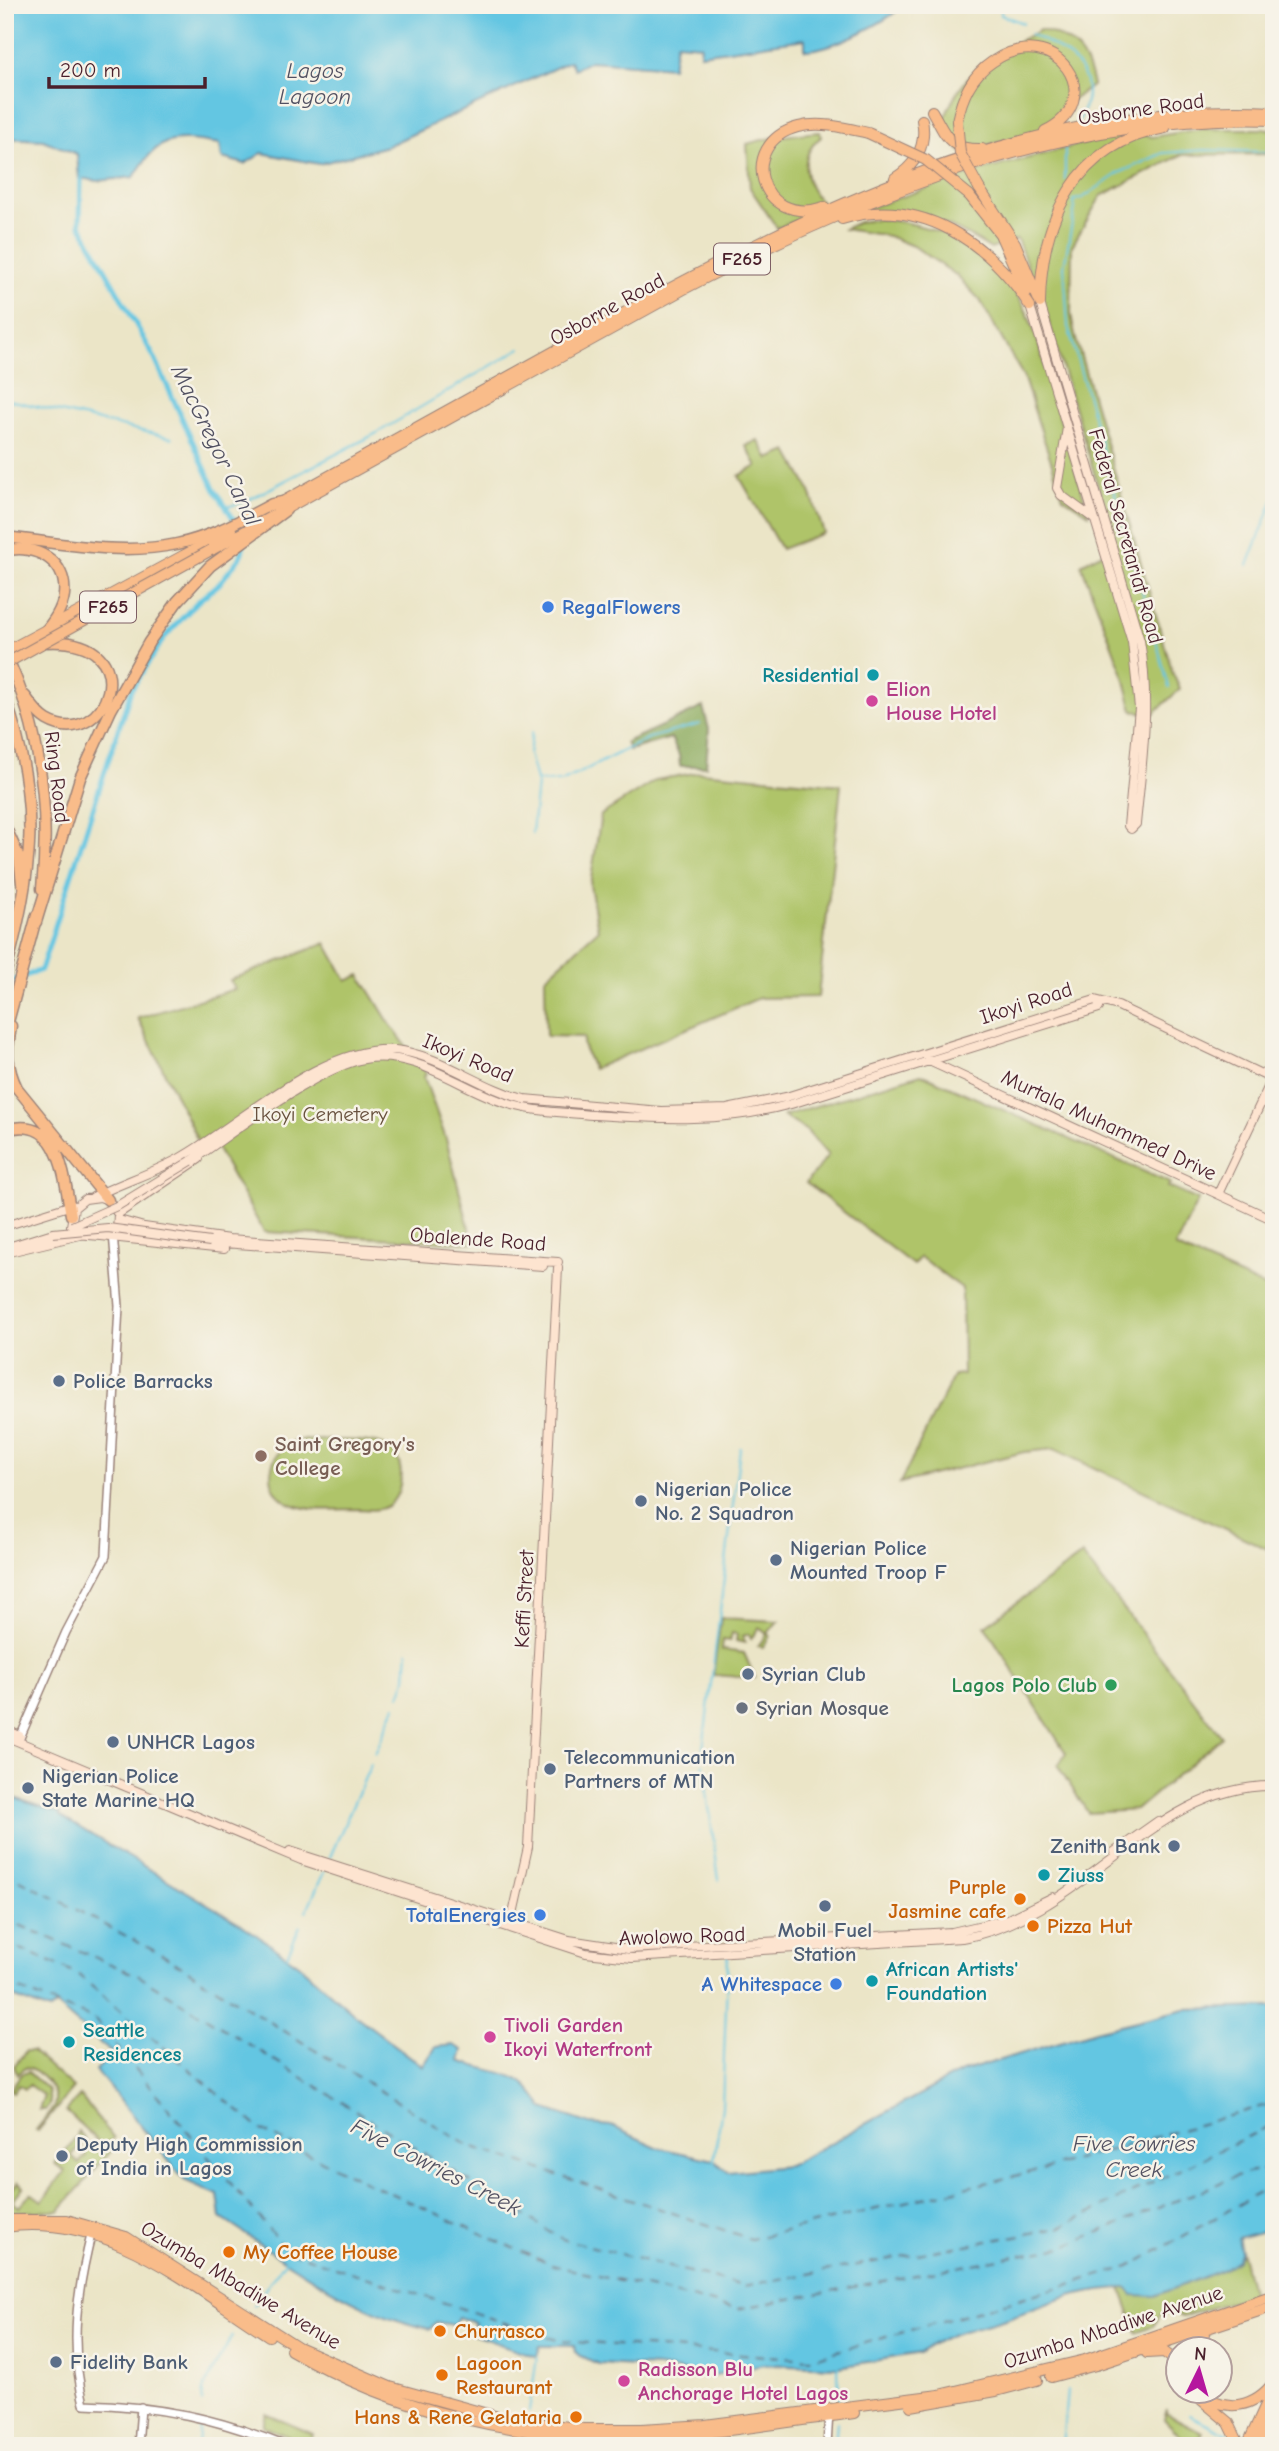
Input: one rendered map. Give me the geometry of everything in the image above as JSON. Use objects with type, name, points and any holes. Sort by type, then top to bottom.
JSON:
[{"type":"highway","points":[[36,922],[73,797],[111,710],[149,642],[177,602],[210,566],[230,536],[253,523],[281,516],[284,506]]},
{"type":"highway","name":"F265","points":[[5,537],[137,549],[230,536],[284,506]]},
{"type":"highway","points":[[5,551],[17,548],[35,551],[52,561],[62,575],[62,603],[46,638],[79,643],[103,660],[109,676],[107,698],[96,715],[86,721],[65,726],[40,714],[22,691]]},
{"type":"highway","name":"Ring Road","points":[[5,652],[22,691],[35,741],[45,813],[43,878],[36,922],[15,1006],[5,1033]]},
{"type":"highway","points":[[5,747],[9,728],[6,699]]},
{"type":"highway","name":"Ring Road","points":[[5,975],[29,866],[30,802],[23,752],[6,699]]},
{"type":"highway","points":[[5,826],[19,857],[21,912]]},
{"type":"highway","points":[[15,1006],[7,1054],[8,1068],[23,1099],[59,1140],[101,1196]]},
{"type":"highway","points":[[5,1129],[27,1128],[46,1136],[58,1154],[70,1210]]},
{"type":"main road","points":[[1025,141],[1060,123],[1070,109],[1074,93],[1072,75],[1063,61],[1040,49],[1021,49],[994,60],[972,82],[962,102],[957,133],[964,164],[1009,232],[1035,305]]},
{"type":"main road","name":"Osborne Road","points":[[284,506],[692,275],[849,201],[996,149],[1095,124],[1162,114],[1218,110],[1274,112]]},
{"type":"main road","points":[[932,111],[953,145],[964,149],[996,149]]},
{"type":"main road","points":[[1030,289],[1047,234],[1075,181],[1117,146],[1157,129],[1200,119]]},
{"type":"main road","name":"Osborne Road","points":[[284,506],[748,256],[892,194],[1014,153],[1121,128],[1200,119],[1274,120]]},
{"type":"main road","points":[[878,190],[914,164],[923,141],[922,120]]},
{"type":"main road","points":[[849,201],[807,211],[787,208],[772,198],[765,187],[762,171],[763,158],[775,139],[797,127],[828,126],[868,133],[926,160],[969,195],[1004,241],[1030,289],[1035,305]]},
{"type":"main road","points":[[798,233],[861,215],[907,215],[940,225],[973,242],[1030,289]]},
{"type":"main road","name":"Federal Secretariat Road","points":[[1035,305],[1142,653],[1146,688],[1146,734],[1136,824],[1131,829],[1128,826],[1139,708],[1136,665],[1130,634],[1067,425],[1035,305]]},
{"type":"main road","points":[[1067,425],[1057,488],[1061,495],[1096,520]]},
{"type":"main road","name":"F265","points":[[5,664],[46,638],[230,536]]},
{"type":"main road","points":[[5,652],[46,638]]},
{"type":"main road","points":[[1097,1004],[1125,1010],[1273,1078],[1218,1194]]},
{"type":"main road","name":"Ikoyi Road","points":[[101,1196],[179,1158],[320,1067],[358,1053],[385,1050],[419,1055],[497,1092],[524,1099],[677,1111],[727,1109],[764,1102],[1097,1004]]},
{"type":"main road","name":"Ikoyi Road","points":[[53,1233],[120,1205],[328,1072],[363,1059],[391,1058],[414,1062],[503,1103],[533,1109],[691,1120],[739,1116],[777,1108],[929,1062],[1097,1004]]},
{"type":"main road","points":[[922,1055],[929,1062]]},
{"type":"main road","points":[[947,1056],[944,1062],[947,1069]]},
{"type":"main road","name":"Murtala Muhammed Drive","points":[[929,1062],[1274,1220]]},
{"type":"main road","points":[[113,1234],[118,1217],[192,1166],[207,1150]]},
{"type":"main road","points":[[5,1226],[70,1210],[81,1201],[101,1196],[118,1217]]},
{"type":"main road","points":[[70,1210],[72,1230],[80,1235]]},
{"type":"main road","name":"Obalende Road","points":[[5,1248],[53,1233],[108,1228],[244,1246],[558,1268],[558,1262],[229,1239],[144,1227],[118,1217]]},
{"type":"main road","name":"Obalende Road","points":[[80,1235],[113,1234],[201,1248],[244,1246]]},
{"type":"main road","points":[[5,1253],[80,1235]]},
{"type":"main road","name":"Keffi Street","points":[[511,1925],[528,1847],[558,1268]]},
{"type":"main road","name":"Awolowo Road","points":[[5,1729],[19,1739]]},
{"type":"main road","name":"Awolowo Road","points":[[5,1735],[181,1801],[285,1849],[511,1925],[579,1942],[640,1949],[968,1930],[1008,1919],[1045,1901],[1143,1831],[1197,1797],[1235,1783],[1274,1784]]},
{"type":"main road","name":"Ozumba Mbadiwe Avenue","points":[[5,2220],[50,2218],[93,2229],[139,2252],[286,2347],[363,2385],[478,2421],[536,2431],[670,2435],[939,2395],[991,2385],[1164,2340]]},
{"type":"main road","name":"Ozumba Mbadiwe Avenue","points":[[5,2227],[55,2226],[93,2229]]},
{"type":"main road","name":"Ozumba Mbadiwe Avenue","points":[[1178,2336],[1274,2295]]},
{"type":"main road","name":"Ozumba Mbadiwe Avenue","points":[[1180,2336],[1274,2306]]},
{"type":"main road","points":[[1201,2336],[1222,2323]]},
{"type":"main road","name":"Ozumba Mbadiwe Avenue","points":[[829,2412],[975,2395],[1096,2365],[1164,2341]]},
{"type":"main road","points":[[1096,2365],[1157,2351],[1164,2352]]},
{"type":"main road","points":[[1234,2404],[1242,2405],[1258,2399],[1274,2382]]},
{"type":"main road","points":[[1247,2446],[1274,2387]]},
{"type":"main road","points":[[1258,2446],[1274,2403]]},
{"type":"main road","points":[[1209,2406],[1229,2423],[1240,2446]]},
{"type":"main road","points":[[1258,2446],[1274,2438]]},
{"type":"street","points":[[19,1739],[66,1632],[106,1556],[118,1306],[113,1234]]},
{"type":"street","points":[[93,2229],[78,2294],[74,2329],[76,2365],[84,2404],[141,2407],[208,2417],[286,2446]]},
{"type":"street","points":[[138,2446],[141,2407]]},
{"type":"street","points":[[827,2446],[829,2412]]},
{"type":"green space","points":[[1040,30],[1061,37],[1076,48],[1087,64],[1093,85],[1070,102],[1052,126],[1028,136],[960,151],[943,124],[958,90],[968,77],[993,56]]},
{"type":"green space","points":[[1200,129],[1274,129],[1274,154],[1181,155],[1101,196],[1072,246],[1071,314],[1075,336],[1173,674],[1180,689],[1153,714],[1133,711],[1124,677],[1081,564],[1116,546],[1048,319],[1017,239],[991,249],[958,230],[930,220],[862,210],[976,172],[1081,144],[1137,132],[1152,137]]},
{"type":"green space","points":[[820,132],[821,137],[813,145],[806,161],[806,170],[807,179],[822,203],[805,218],[777,228],[750,188],[747,144]]},
{"type":"green space","points":[[878,219],[924,227],[965,244],[999,271],[1013,289],[1025,309],[1036,337],[1089,514],[1063,497],[1023,376],[980,300],[956,275],[915,247],[888,236],[844,229],[859,222]]},
{"type":"green space","points":[[758,440],[769,459],[788,451],[809,489],[824,533],[781,549],[739,476],[757,466],[746,446]]},
{"type":"green space","points":[[703,707],[709,729],[706,766],[680,766],[679,755],[671,738],[629,750],[626,742]]},
{"type":"green space","points":[[700,772],[841,785],[818,997],[759,998],[593,1069],[583,1045],[584,1037],[546,1036],[545,978],[598,930],[590,885],[601,815],[656,780]]},
{"type":"green space","name":"Ikoyi Cemetery","points":[[326,943],[347,981],[360,975],[390,1024],[426,1073],[424,1077],[446,1139],[473,1243],[264,1232],[210,1137],[199,1143],[138,1018],[235,989],[230,980]]},
{"type":"green space","points":[[921,1074],[1170,1183],[1168,1187],[1198,1200],[1175,1247],[1274,1291],[1274,1552],[1054,1449],[1024,1452],[900,1483],[954,1375],[963,1374],[962,1288],[920,1257],[913,1265],[806,1183],[828,1155],[807,1131],[783,1116]]},
{"type":"green space","points":[[301,1440],[358,1441],[387,1447],[393,1452],[400,1466],[400,1483],[395,1498],[387,1506],[372,1510],[309,1509],[283,1499],[272,1481],[274,1460],[289,1444]]},
{"type":"green space","name":"Lagos Polo Club","points":[[1082,1555],[1222,1737],[1136,1810],[1088,1813],[1058,1766],[1066,1753],[985,1626]]},
{"type":"green space","points":[[721,1618],[778,1621],[768,1633],[770,1636],[763,1647],[758,1646],[767,1634],[759,1628],[751,1639],[749,1634],[743,1636],[745,1643],[736,1641],[737,1634],[732,1633],[730,1641],[723,1640],[722,1650],[744,1653],[755,1678],[713,1675]]},
{"type":"green space","points":[[26,2051],[32,2051],[73,2088],[38,2131],[36,2130],[54,2106],[55,2100],[51,2087],[36,2073],[25,2068],[17,2074],[14,2066]]},
{"type":"green space","points":[[28,2072],[48,2090],[50,2103],[45,2110],[39,2110],[44,2096],[29,2085],[25,2089],[19,2085],[13,2092],[10,2090],[21,2074]]},
{"type":"green space","points":[[80,2096],[114,2138],[103,2146],[66,2111]]},
{"type":"green space","points":[[78,2131],[86,2139],[71,2155],[79,2163],[86,2156],[83,2152],[90,2144],[99,2152],[118,2143],[59,2211],[5,2212],[5,2197],[18,2182],[23,2187],[12,2201],[19,2207],[31,2193],[42,2201],[65,2171],[55,2163],[77,2137]]},
{"type":"green space","points":[[1241,2251],[1252,2295],[1182,2317],[1170,2312],[1160,2315],[1154,2326],[1137,2333],[1121,2288],[1237,2260]]},
{"type":"green space","points":[[1167,2409],[1167,2414],[1202,2432],[1199,2438],[1216,2446],[1193,2446],[1187,2439],[1185,2441],[1164,2419]]},
{"type":"green space","points":[[266,2414],[313,2434],[308,2445],[263,2426]]},
{"type":"water","name":"Lagos Lagoon","points":[[5,5],[903,5],[884,20],[857,34],[816,49],[805,50],[805,39],[700,54],[701,45],[676,43],[672,67],[590,61],[574,69],[570,61],[387,146],[319,164],[262,153],[245,164],[222,158],[220,144],[179,140],[160,146],[143,163],[134,177],[98,181],[79,178],[77,154],[43,140],[5,138]]},
{"type":"water","name":"Five Cowries Creek","points":[[5,1795],[60,1813],[60,1816],[241,1924],[299,1965],[360,2019],[423,2066],[436,2047],[453,2045],[462,2050],[459,2061],[517,2079],[526,2085],[543,2108],[590,2124],[611,2126],[659,2148],[714,2160],[728,2172],[788,2166],[961,2072],[1096,2031],[1185,2009],[1274,2007],[1274,2228],[1238,2238],[1241,2251],[1237,2260],[1224,2269],[1155,2296],[1133,2295],[1127,2288],[1081,2293],[952,2335],[920,2353],[838,2367],[763,2364],[715,2376],[658,2367],[598,2364],[575,2353],[574,2346],[540,2346],[537,2357],[471,2334],[475,2323],[458,2317],[454,2325],[436,2322],[430,2329],[402,2322],[321,2284],[221,2218],[218,2195],[184,2180],[96,2070],[113,2054],[56,2005],[50,2011],[5,1994]]},
{"type":"waterway","points":[[1001,5],[1001,15],[1023,23]]},
{"type":"waterway","points":[[1030,34],[1059,49],[1080,68],[1087,92],[1084,108],[1076,125]]},
{"type":"waterway","points":[[1065,148],[1065,180]]},
{"type":"waterway","points":[[1169,687],[1068,326],[1064,266],[1075,207],[1073,200],[1081,199],[1119,173],[1163,153],[1204,150],[1274,152]]},
{"type":"waterway","name":"MacGregor Canal","points":[[81,179],[80,224],[154,357],[214,488],[243,534]]},
{"type":"waterway","points":[[227,507],[246,501],[377,433],[521,348]]},
{"type":"waterway","points":[[5,399],[172,438]]},
{"type":"waterway","points":[[1248,565],[1274,499]]},
{"type":"waterway","name":"MacGregor Canal","points":[[5,1007],[12,981],[41,970],[131,690],[164,638],[198,601],[219,584],[241,556],[244,543]]},
{"type":"waterway","points":[[537,781],[561,782],[649,738],[700,724]]},
{"type":"waterway","points":[[532,732],[529,754],[537,784],[532,833]]},
{"type":"waterway","points":[[703,1749],[740,1448]]},
{"type":"waterway","points":[[400,1696],[406,1679],[408,1651]]},
{"type":"waterway","points":[[375,1754],[395,1706]]},
{"type":"waterway","points":[[330,1857],[371,1764]]},
{"type":"waterway","points":[[703,1764],[719,1880]]},
{"type":"waterway","points":[[306,1912],[324,1872]]},
{"type":"waterway","points":[[287,1956],[300,1926]]},
{"type":"waterway","points":[[714,2160],[722,2107],[728,1956]]},
{"type":"waterway","points":[[253,2306],[286,2260]]},
{"type":"waterway","points":[[202,2402],[203,2390],[232,2336]]},
{"type":"waterway","points":[[529,2411],[537,2357]]},
{"type":"waterway","points":[[838,2367],[839,2401]]},
{"type":"waterway","points":[[1062,2446],[1067,2391]]},
{"type":"waterway","points":[[1189,2415],[1228,2434]]},
{"type":"waterway","points":[[198,2446],[200,2422]]},
{"type":"waterway","points":[[835,2446],[837,2422]]},
{"type":"ferry route","points":[[5,1872],[166,1957],[467,2145],[751,2239],[1052,2167],[1274,2103]]},
{"type":"ferry route","points":[[5,1919],[139,1976],[562,2239],[743,2286],[1059,2228],[1274,2124]]},
{"type":"ferry route","points":[[5,1942],[76,1973],[261,2130],[359,2179],[552,2265],[737,2309],[1062,2247],[1242,2174],[1274,2168]]},
{"type":"ferry route","points":[[5,1984],[94,2019],[287,2251],[560,2341],[810,2359],[1129,2267],[1266,2189],[1274,2200]]},
{"type":"place","name":"RegalFlowers","points":[[548,607]]},
{"type":"place","name":"Residential","points":[[873,675]]},
{"type":"place","name":"Elion House Hotel","points":[[872,701]]},
{"type":"place","name":"Police Barracks","points":[[59,1381]]},
{"type":"place","name":"Saint Gregory's College","points":[[261,1456]]},
{"type":"place","name":"Nigerian Police No. 2 Squadron","points":[[641,1501]]},
{"type":"place","name":"Nigerian Police Mounted Troop F","points":[[776,1560]]},
{"type":"place","name":"Syrian Club","points":[[748,1674]]},
{"type":"place","name":"Lagos Polo Club","points":[[1111,1685]]},
{"type":"place","name":"Syrian Mosque","points":[[742,1708]]},
{"type":"place","name":"UNHCR Lagos","points":[[113,1742]]},
{"type":"place","name":"Telecommunication Partners of MTN","points":[[550,1769]]},
{"type":"place","name":"Nigerian Police State Marine HQ","points":[[28,1788]]},
{"type":"place","name":"Zenith Bank","points":[[1174,1846]]},
{"type":"place","name":"Ziuss","points":[[1044,1875]]},
{"type":"place","name":"Purple Jasmine cafe","points":[[1020,1899]]},
{"type":"place","name":"Mobil Fuel Station","points":[[825,1906]]},
{"type":"place","name":"TotalEnergies","points":[[540,1915]]},
{"type":"place","name":"Pizza Hut","points":[[1033,1926]]},
{"type":"place","name":"African Artists' Foundation","points":[[872,1981]]},
{"type":"place","name":"A Whitespace","points":[[836,1984]]},
{"type":"place","name":"Tivoli Garden Ikoyi Waterfront","points":[[490,2037]]},
{"type":"place","name":"Seattle Residences","points":[[69,2042]]},
{"type":"place","name":"Deputy High Commission of India in Lagos","points":[[62,2156]]},
{"type":"place","name":"My Coffee House","points":[[229,2252]]},
{"type":"place","name":"Churrasco","points":[[440,2331]]},
{"type":"place","name":"Fidelity Bank","points":[[56,2362]]},
{"type":"place","name":"Lagoon Restaurant","points":[[442,2375]]},
{"type":"place","name":"Radisson Blu Anchorage Hotel Lagos","points":[[624,2381]]},
{"type":"place","name":"Hans & Rene Gelataria","points":[[576,2417]]}]
